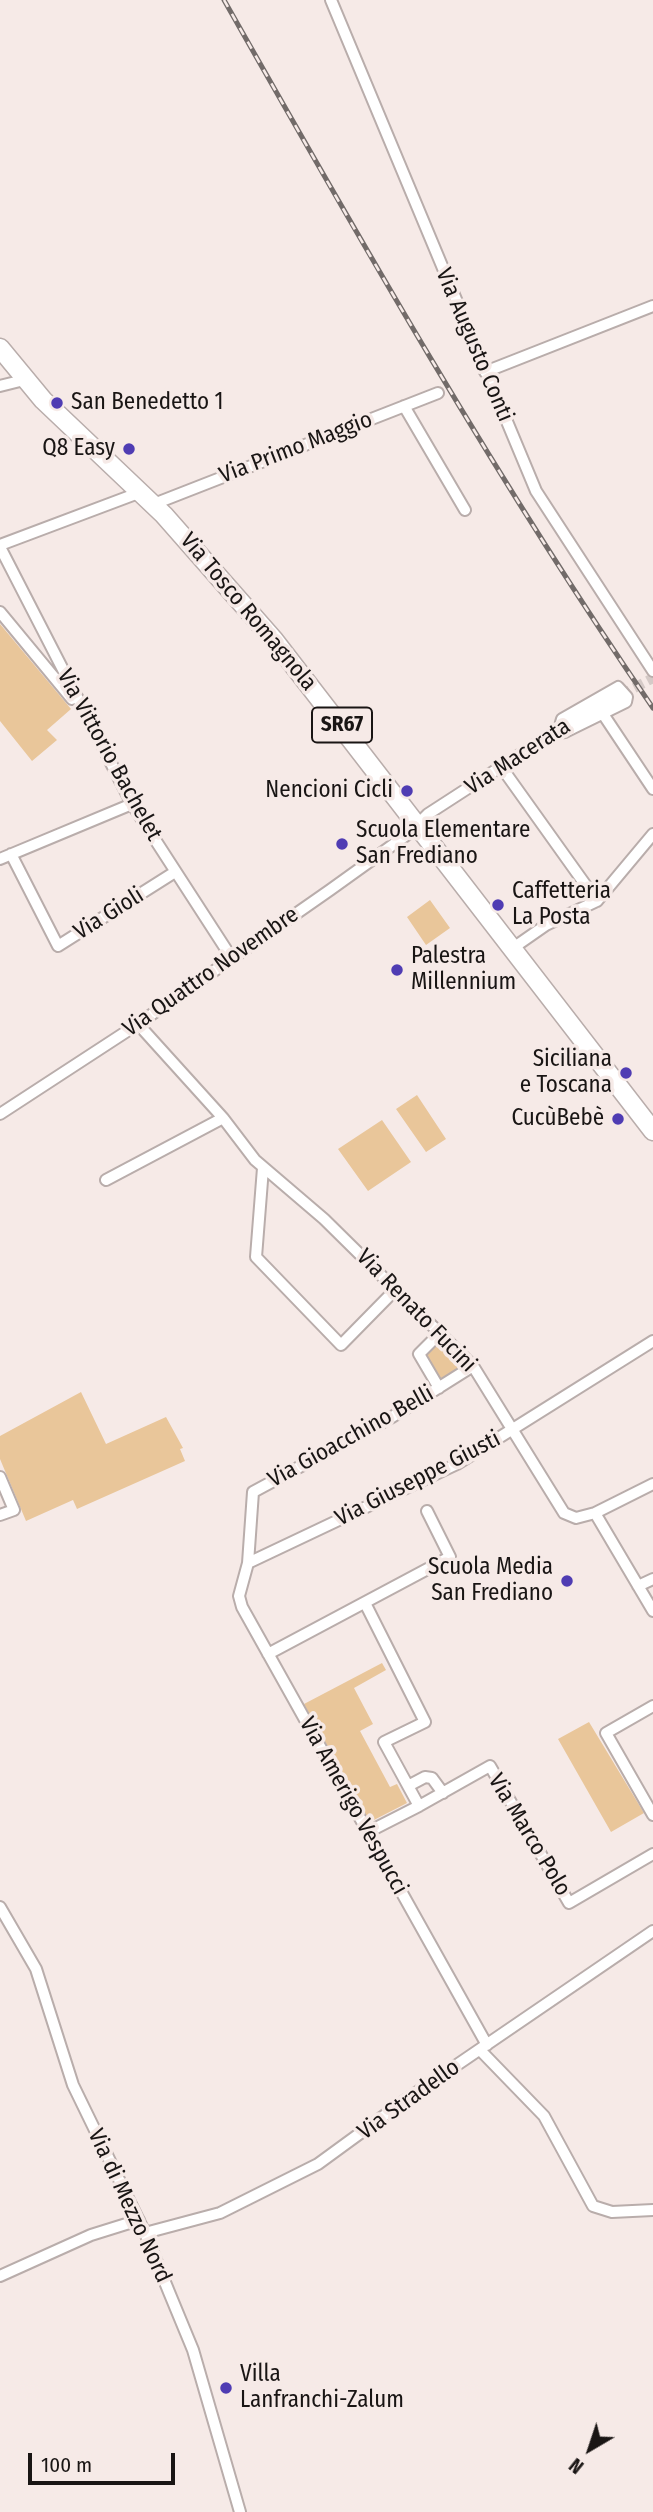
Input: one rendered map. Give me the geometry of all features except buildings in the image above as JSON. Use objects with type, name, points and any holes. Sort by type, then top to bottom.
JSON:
[{"type":"main road","name":"Via Tosco Romagnola","points":[[2,356],[148,498],[274,640],[653,1131]]},
{"type":"street","name":"Via Augusto Conti","points":[[331,0],[536,491],[652,671]]},
{"type":"street","points":[[485,372],[653,306]]},
{"type":"street","points":[[0,386],[24,380]]},
{"type":"street","name":"Via Primo Maggio","points":[[0,546],[148,498],[438,393]]},
{"type":"street","points":[[404,406],[465,510]]},
{"type":"street","name":"Via Vittorio Bachelet","points":[[0,546],[132,804],[231,957]]},
{"type":"street","points":[[0,612],[80,706]]},
{"type":"street","points":[[618,687],[623,690],[627,697],[626,702],[558,733],[562,719],[618,687]]},
{"type":"street","name":"Via Macerata","points":[[417,823],[558,733],[570,722],[621,695]]},
{"type":"street","points":[[603,714],[653,789]]},
{"type":"street","points":[[502,768],[597,901]]},
{"type":"street","points":[[6,857],[132,804]]},
{"type":"street","name":"Via Quattro Novembre","points":[[0,1114],[138,1024],[408,834],[417,823]]},
{"type":"street","points":[[513,948],[546,925],[578,913],[597,901],[653,834]]},
{"type":"street","name":"Via Gioli","points":[[6,857],[58,946],[175,872]]},
{"type":"street","name":"Via Renato Fucini","points":[[138,1024],[223,1118],[262,1168],[291,1188],[473,1366],[564,1513],[576,1518],[595,1513]]},
{"type":"street","points":[[106,1181],[223,1118]]},
{"type":"street","points":[[262,1168],[256,1257],[341,1345],[397,1289]]},
{"type":"street","points":[[439,1388],[419,1354],[440,1333]]},
{"type":"street","name":"Via Giuseppe Giusti","points":[[248,1563],[457,1464],[653,1341]]},
{"type":"street","name":"Via Gioacchino Belli","points":[[248,1563],[253,1492],[392,1417],[473,1366]]},
{"type":"street","points":[[0,1478],[14,1510],[0,1516]]},
{"type":"street","points":[[653,1484],[595,1513],[653,1611]]},
{"type":"street","points":[[268,1654],[450,1557],[427,1511]]},
{"type":"street","name":"Via Amerigo Vespucci","points":[[248,1563],[240,1602],[368,1832],[483,2047],[544,2116],[593,2206],[602,2212],[653,2210]]},
{"type":"street","points":[[638,1586],[653,1579]]},
{"type":"street","points":[[365,1603],[425,1722],[384,1742],[419,1806]]},
{"type":"street","points":[[653,1706],[606,1733],[653,1815]]},
{"type":"street","name":"Via Marco Polo","points":[[443,1793],[490,1766],[569,1903],[653,1854]]},
{"type":"street","points":[[368,1832],[443,1793],[432,1778],[425,1777],[408,1786]]},
{"type":"street","name":"Via di Mezzo Nord","points":[[0,1907],[36,1969],[73,2085],[145,2233],[192,2350],[240,2512]]},
{"type":"street","name":"Via Stradello","points":[[145,2233],[220,2213],[318,2164],[653,1931]]},
{"type":"street","points":[[0,2276],[91,2235],[139,2220]]},
{"type":"shaded area","points":[[0,624],[71,709],[47,730],[57,740],[32,761],[0,721]]},
{"type":"shaded area","points":[[430,900],[450,928],[426,945],[407,917]]},
{"type":"shaded area","points":[[417,1095],[446,1139],[426,1152],[396,1109]]},
{"type":"shaded area","points":[[382,1120],[411,1162],[368,1191],[338,1149]]},
{"type":"shaded area","points":[[437,1340],[461,1367],[439,1380],[423,1354]]},
{"type":"shaded area","points":[[81,1392],[106,1444],[166,1417],[183,1448],[180,1449],[185,1461],[77,1509],[73,1500],[26,1521],[0,1459],[0,1436]]},
{"type":"shaded area","points":[[382,1663],[386,1670],[354,1688],[373,1724],[360,1731],[390,1787],[397,1784],[407,1803],[370,1822],[304,1704]]},
{"type":"shaded area","points":[[589,1722],[644,1813],[611,1832],[558,1739]]},
{"type":"tunnel","points":[[621,695],[653,678]]},
{"type":"railway","points":[[224,0],[431,359],[539,535],[653,708]]},
{"type":"place","name":"San Benedetto 1","points":[[57,403]]},
{"type":"place","name":"Q8 Easy","points":[[129,449]]},
{"type":"place","name":"Nencioni Cicli","points":[[407,791]]},
{"type":"place","name":"Scuola Elementare San Frediano","points":[[342,844]]},
{"type":"place","name":"Caffetteria La Posta","points":[[498,905]]},
{"type":"place","name":"Palestra Millennium","points":[[397,970]]},
{"type":"place","name":"Siciliana e Toscana","points":[[626,1073]]},
{"type":"place","name":"CucùBebè","points":[[618,1119]]},
{"type":"place","name":"Scuola Media San Frediano","points":[[567,1581]]},
{"type":"place","name":"Villa Lanfranchi-Zalum","points":[[226,2388]]}]
